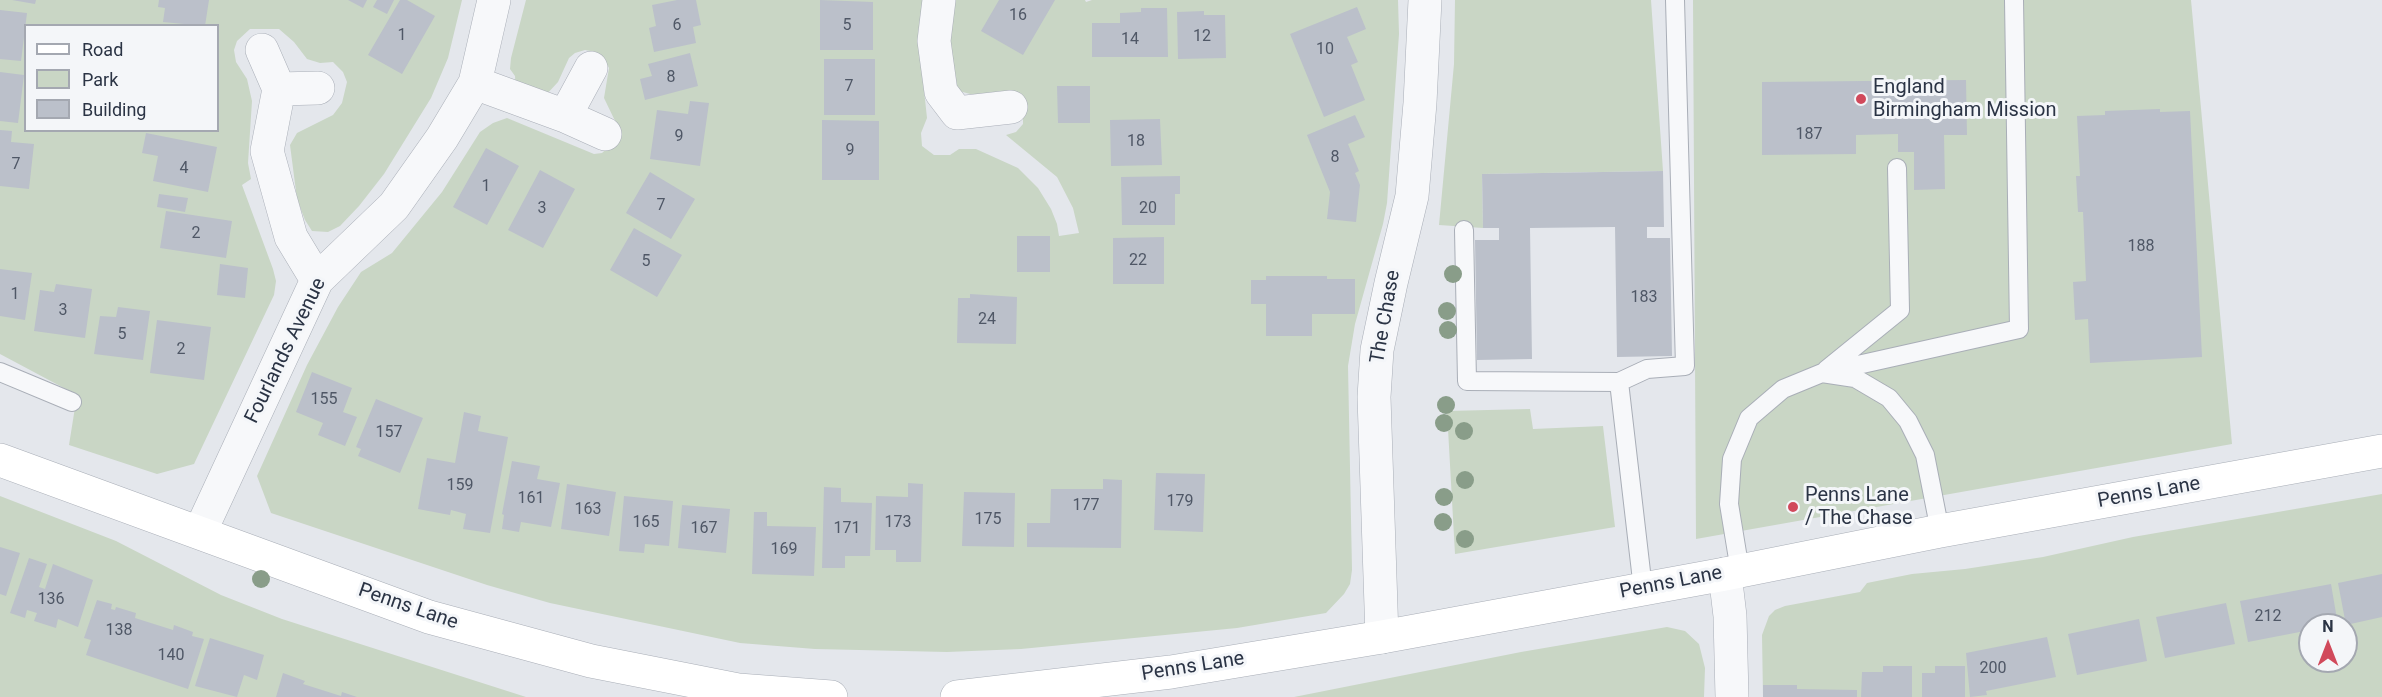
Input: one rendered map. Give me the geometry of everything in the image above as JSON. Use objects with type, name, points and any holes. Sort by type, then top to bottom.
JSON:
[{"type":"main road","name":"Penns Lane","points":[[957,697],[1171,672],[1382,637],[1940,531],[2382,451]]},
{"type":"main road","name":"Penns Lane","points":[[0,460],[429,617],[591,661],[737,694],[831,697]]},
{"type":"street","name":"Fourlands Avenue","points":[[200,532],[317,280],[394,206],[442,138],[476,83],[494,0]]},
{"type":"street","points":[[939,0],[934,41],[940,93],[952,125],[1011,107]]},
{"type":"street","name":"The Chase","points":[[1382,637],[1374,397],[1377,350],[1390,283],[1412,196],[1420,103],[1425,0]]},
{"type":"street","points":[[262,50],[279,89],[267,151],[291,237],[317,280]]},
{"type":"street","points":[[565,116],[591,68]]},
{"type":"street","points":[[476,83],[565,116],[605,134]]},
{"type":"street","points":[[279,89],[318,88]]},
{"type":"street","points":[[1732,572],[1730,616],[1732,697]]},
{"type":"lane","points":[[1464,230],[1467,381],[1619,382],[1647,369],[1685,366],[1675,0]]},
{"type":"lane","points":[[1732,572],[1730,504],[1732,459],[1749,418],[1783,389],[1822,373],[2019,329],[2014,0]]},
{"type":"lane","points":[[1822,373],[1900,310],[1897,168]]},
{"type":"lane","points":[[0,372],[72,402]]},
{"type":"lane","points":[[1822,373],[1855,378],[1889,398],[1908,421],[1925,455],[1940,531]]},
{"type":"lane","points":[[1619,382],[1643,589]]},
{"type":"green space","points":[[0,0],[462,0],[448,58],[431,98],[384,174],[340,226],[328,232],[312,231],[305,220],[297,199],[290,145],[297,133],[333,115],[342,103],[347,82],[343,72],[333,62],[320,63],[307,59],[294,42],[279,29],[250,29],[237,41],[234,50],[236,62],[247,79],[252,101],[248,163],[251,179],[242,185],[273,269],[276,281],[274,295],[194,464],[157,474],[69,445],[77,395],[0,354]]},
{"type":"green space","points":[[526,0],[923,0],[918,34],[927,118],[921,133],[922,146],[934,155],[950,155],[959,149],[976,149],[1018,168],[1038,188],[1051,209],[1059,236],[1079,233],[1073,208],[1057,177],[1006,135],[1016,132],[1023,124],[1023,110],[1015,95],[1004,91],[974,95],[959,91],[949,78],[949,0],[1085,0],[1086,2],[1092,0],[1398,0],[1399,34],[1387,203],[1355,324],[1348,366],[1352,570],[1350,584],[1344,594],[1326,613],[1237,628],[1021,649],[947,652],[815,649],[740,643],[550,603],[487,585],[271,513],[257,476],[307,365],[338,307],[361,272],[392,253],[442,192],[480,132],[493,123],[507,118],[594,154],[602,153],[613,143],[617,125],[604,98],[609,68],[596,52],[585,50],[569,58],[558,82],[546,95],[516,93],[515,76],[510,69],[511,58]]},
{"type":"green space","points":[[1455,0],[1651,0],[1663,171],[1482,174],[1483,228],[1439,225],[1454,64]]},
{"type":"green space","points":[[1693,0],[2191,0],[2232,444],[1696,539]]},
{"type":"green space","points":[[1530,409],[1533,429],[1603,426],[1615,527],[1455,554],[1447,411]]},
{"type":"green space","points":[[2382,494],[2382,697],[1763,697],[1762,635],[1769,616],[1775,610],[1785,606],[1860,592],[1867,583],[1912,574],[1965,569],[2043,557],[2133,537]]},
{"type":"green space","points":[[0,496],[116,541],[221,595],[282,619],[526,697],[0,697]]},
{"type":"green space","points":[[1667,627],[1685,631],[1699,644],[1705,668],[1704,697],[1294,697],[1521,652]]},
{"type":"building","points":[[12,0],[36,0],[35,4]]},
{"type":"building","points":[[159,0],[209,0],[205,24],[163,22],[165,8],[158,7]]},
{"type":"building","points":[[348,0],[367,0],[363,8]]},
{"type":"building","points":[[377,0],[394,0],[387,14],[373,7]]},
{"type":"building","points":[[400,0],[407,0],[435,16],[402,74],[368,55]]},
{"type":"building","points":[[677,0],[696,0],[701,25],[693,27],[696,43],[654,52],[649,28],[656,26],[652,5]]},
{"type":"building","points":[[820,0],[873,2],[873,50],[820,50]]},
{"type":"building","points":[[999,0],[1055,0],[1023,55],[981,31]]},
{"type":"building","points":[[1357,7],[1366,29],[1347,37],[1358,62],[1351,65],[1365,100],[1324,117],[1290,34]]},
{"type":"building","points":[[1141,8],[1167,8],[1168,57],[1092,57],[1092,23],[1120,23],[1120,13],[1141,12]]},
{"type":"building","points":[[0,10],[27,13],[21,61],[0,59]]},
{"type":"building","points":[[1204,11],[1204,15],[1225,15],[1226,58],[1178,59],[1177,12]]},
{"type":"building","points":[[690,53],[698,86],[645,100],[640,79],[652,76],[648,64]]},
{"type":"building","points":[[824,59],[875,59],[875,115],[824,115]]},
{"type":"building","points":[[0,72],[24,75],[18,123],[0,121]]},
{"type":"building","points":[[1966,80],[1967,135],[1944,135],[1945,189],[1914,190],[1914,152],[1898,152],[1898,134],[1856,135],[1856,154],[1762,155],[1762,82]]},
{"type":"building","points":[[1057,86],[1090,86],[1090,123],[1058,123]]},
{"type":"building","points":[[690,101],[709,103],[700,166],[650,159],[657,110],[688,114]]},
{"type":"building","points":[[2160,109],[2160,112],[2190,111],[2202,357],[2090,363],[2088,319],[2075,320],[2073,282],[2086,281],[2083,212],[2078,212],[2076,176],[2080,176],[2077,116],[2105,115],[2105,111]]},
{"type":"building","points":[[1355,115],[1365,137],[1348,144],[1359,171],[1355,173],[1360,185],[1356,222],[1327,219],[1330,192],[1307,135]]},
{"type":"building","points":[[1160,119],[1162,165],[1111,166],[1110,120]]},
{"type":"building","points":[[822,120],[879,121],[879,180],[822,180]]},
{"type":"building","points":[[0,130],[12,131],[11,142],[34,144],[29,189],[0,186]]},
{"type":"building","points":[[146,133],[217,147],[208,192],[153,181],[158,156],[142,153]]},
{"type":"building","points":[[486,148],[519,166],[487,225],[453,207]]},
{"type":"building","points":[[540,170],[575,189],[543,248],[508,230]]},
{"type":"building","points":[[1663,171],[1664,227],[1647,227],[1647,238],[1670,238],[1672,356],[1617,357],[1615,227],[1530,228],[1532,359],[1477,360],[1475,240],[1499,240],[1499,228],[1483,228],[1482,174]]},
{"type":"building","points":[[650,172],[695,199],[671,239],[626,213]]},
{"type":"building","points":[[1180,176],[1180,194],[1175,194],[1175,225],[1122,225],[1121,177]]},
{"type":"building","points":[[159,194],[188,198],[185,212],[157,207]]},
{"type":"building","points":[[166,211],[232,221],[226,258],[160,248]]},
{"type":"building","points":[[634,228],[682,255],[657,297],[610,270]]},
{"type":"building","points":[[1017,236],[1050,236],[1050,272],[1017,272]]},
{"type":"building","points":[[1164,237],[1164,284],[1113,284],[1113,238]]},
{"type":"building","points":[[220,264],[248,268],[245,298],[217,295]]},
{"type":"building","points":[[0,269],[32,273],[25,320],[0,316]]},
{"type":"building","points":[[1266,276],[1327,276],[1327,279],[1355,279],[1355,314],[1312,314],[1312,336],[1266,336],[1266,304],[1251,304],[1251,280],[1266,280]]},
{"type":"building","points":[[56,284],[92,289],[85,338],[34,331],[40,290],[54,292]]},
{"type":"building","points":[[970,294],[1017,297],[1016,344],[957,343],[958,298],[970,298]]},
{"type":"building","points":[[118,307],[150,311],[143,360],[94,354],[100,316],[116,317]]},
{"type":"building","points":[[157,320],[211,327],[204,380],[150,373]]},
{"type":"building","points":[[312,372],[352,388],[343,412],[357,417],[345,446],[318,435],[323,423],[296,412]]},
{"type":"building","points":[[376,399],[423,418],[400,473],[358,456],[361,449],[356,447]]},
{"type":"building","points":[[464,412],[481,416],[478,431],[508,437],[490,533],[463,529],[466,514],[451,510],[450,515],[418,509],[427,458],[455,463]]},
{"type":"building","points":[[512,461],[540,466],[537,479],[560,483],[551,527],[521,522],[519,532],[502,529],[504,515],[502,514]]},
{"type":"building","points":[[1156,473],[1205,474],[1203,532],[1154,530]]},
{"type":"building","points":[[1103,479],[1122,480],[1121,548],[1027,547],[1027,523],[1050,523],[1051,489],[1103,489]]},
{"type":"building","points":[[908,483],[923,484],[921,562],[896,562],[896,550],[875,550],[876,496],[908,497]]},
{"type":"building","points":[[567,484],[616,492],[609,536],[561,529]]},
{"type":"building","points":[[824,487],[841,488],[841,502],[872,503],[870,556],[845,556],[845,568],[822,568]]},
{"type":"building","points":[[964,492],[1015,493],[1014,547],[962,546]]},
{"type":"building","points":[[624,496],[673,501],[669,546],[645,544],[644,553],[619,551]]},
{"type":"building","points":[[682,505],[730,509],[726,553],[678,548]]},
{"type":"building","points":[[754,512],[767,512],[767,526],[816,527],[814,576],[752,574]]},
{"type":"building","points":[[0,547],[20,553],[6,596],[0,594]]},
{"type":"building","points":[[29,558],[47,564],[39,587],[45,589],[53,564],[93,580],[78,627],[58,619],[56,628],[34,621],[37,613],[27,610],[25,618],[10,613]]},
{"type":"building","points":[[2382,574],[2382,617],[2358,622],[2358,613],[2344,613],[2338,583]]},
{"type":"building","points":[[2331,584],[2336,613],[2298,613],[2298,632],[2248,642],[2240,601]]},
{"type":"building","points":[[97,600],[112,604],[111,609],[115,610],[116,607],[136,613],[135,618],[173,630],[174,625],[193,632],[192,636],[204,639],[188,689],[86,655],[91,640],[84,638]]},
{"type":"building","points":[[2226,603],[2235,644],[2165,658],[2156,617]]},
{"type":"building","points":[[2139,619],[2147,661],[2077,675],[2068,634]]},
{"type":"building","points":[[2047,637],[2056,677],[1986,691],[1987,695],[1970,697],[1966,653]]},
{"type":"building","points":[[210,638],[264,655],[257,680],[244,675],[237,697],[195,686]]},
{"type":"building","points":[[1883,666],[1912,666],[1912,697],[1861,697],[1862,672],[1883,672]]},
{"type":"building","points":[[1935,666],[1965,666],[1965,697],[1922,697],[1922,673],[1935,673]]},
{"type":"building","points":[[283,673],[305,681],[303,684],[341,696],[342,692],[357,697],[276,697]]},
{"type":"building","points":[[1763,685],[1797,685],[1797,689],[1857,690],[1857,697],[1763,697]]},
{"type":"place","name":"England Birmingham Mission","points":[[1861,99]]},
{"type":"place","name":"Penns Lane / The Chase","points":[[1793,507]]}]
